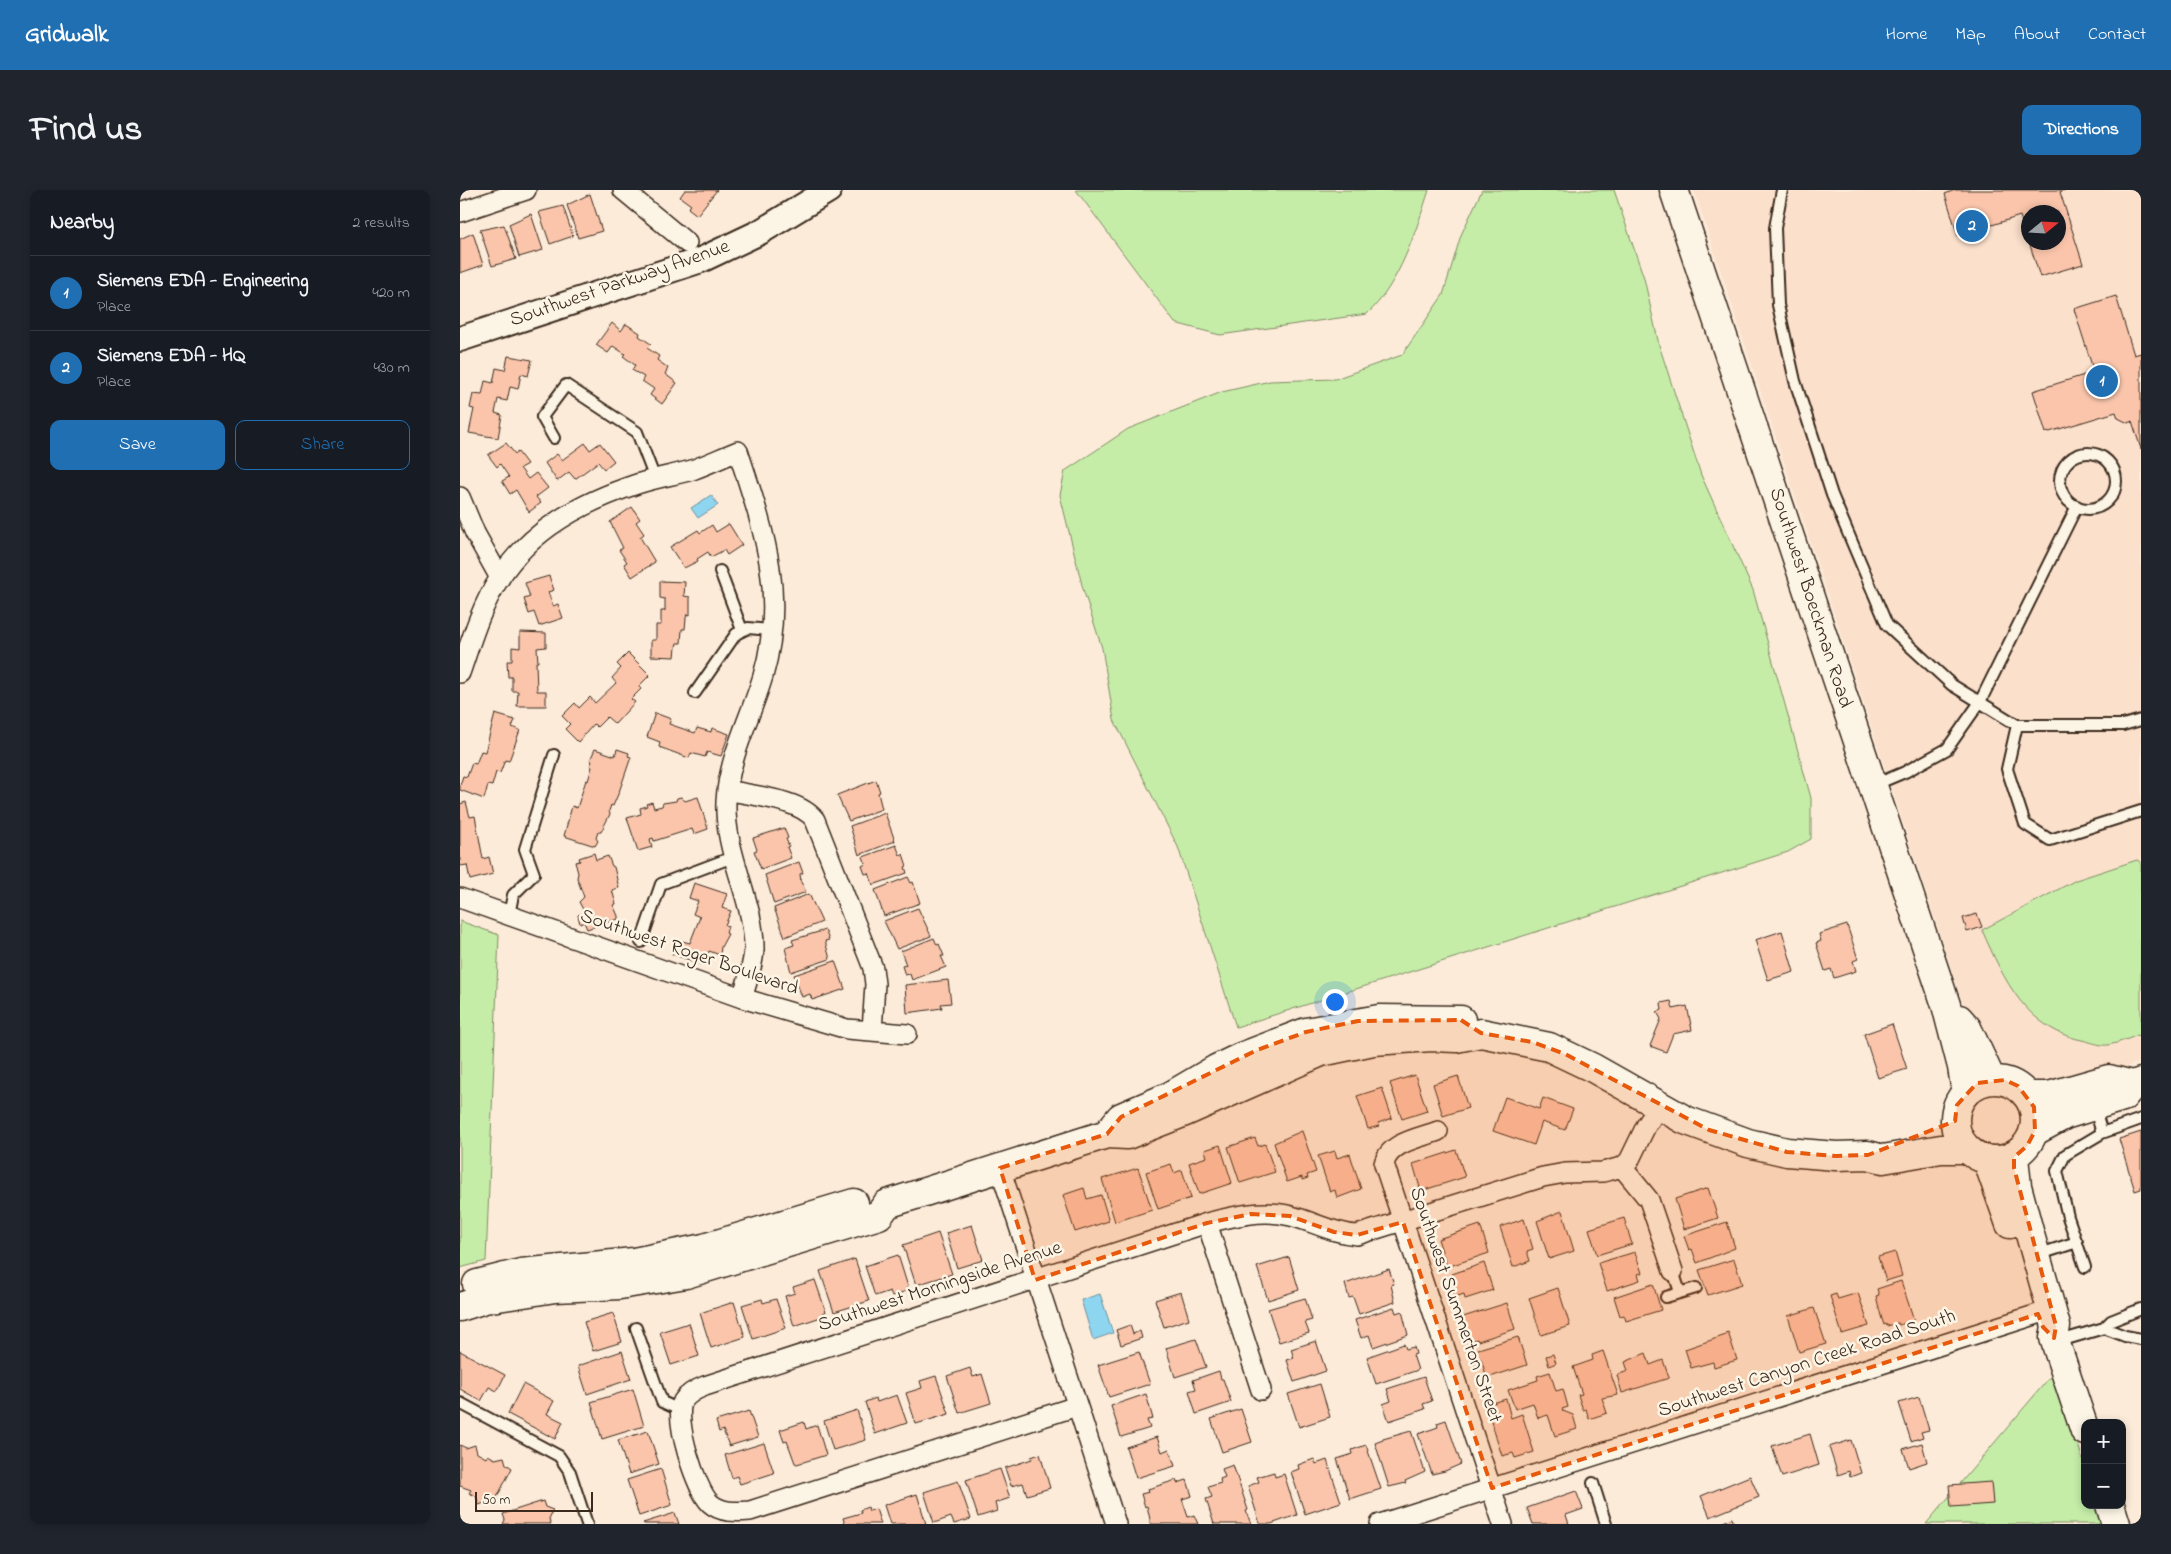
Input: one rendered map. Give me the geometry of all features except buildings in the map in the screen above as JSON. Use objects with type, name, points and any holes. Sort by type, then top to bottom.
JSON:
[{"type":"main road","name":"Southwest Boeckman Road","points":[[1674,190],[1946,1006],[1962,1067],[1966,1092]]},
{"type":"main road","name":"Southwest Boeckman Road","points":[[1946,1006],[1967,1028],[1991,1079]]},
{"type":"main road","points":[[460,1307],[485,1299],[555,1288],[620,1285],[686,1274],[879,1215],[887,1204],[1107,1134],[1127,1135],[1185,1112],[1321,1052],[1374,1041],[1432,1037],[1456,1038],[1481,1033],[1549,1047],[1593,1068],[1684,1120],[1748,1143],[1786,1152],[1836,1156],[1868,1155],[1883,1159],[1941,1149],[1977,1154],[1997,1161],[2014,1157],[2027,1146],[2035,1131],[2036,1119],[2034,1107],[2028,1096],[2018,1086],[2005,1080],[1991,1079],[1977,1083],[1966,1092],[1957,1105],[1954,1122],[1960,1141],[1977,1154],[2011,1226],[2038,1314],[2044,1328],[2055,1340]]},
{"type":"main road","points":[[2028,1096],[2049,1096],[2109,1079],[2137,1083]]},
{"type":"main road","points":[[2035,1131],[2065,1115],[2123,1097],[2137,1083]]},
{"type":"main road","points":[[1868,1155],[1882,1148],[1928,1134],[1954,1122]]},
{"type":"main road","points":[[2014,1157],[2017,1186],[2056,1326],[2055,1340],[2081,1419]]},
{"type":"main road","points":[[460,1289],[521,1273],[634,1262],[704,1248],[870,1198],[887,1204]]},
{"type":"main road","points":[[2111,1509],[2116,1524]]},
{"type":"street","points":[[460,212],[526,190]]},
{"type":"street","points":[[623,190],[687,243]]},
{"type":"street","name":"Southwest Parkway Avenue","points":[[460,339],[701,260],[760,232],[829,190]]},
{"type":"street","points":[[460,673],[481,613],[500,578],[529,543],[560,519],[603,496],[655,479],[693,470],[738,451],[763,531],[771,565],[773,591],[771,630],[763,675],[733,759],[727,790],[726,818],[733,857],[751,922],[754,949],[742,998]]},
{"type":"street","points":[[460,497],[475,534],[500,578]]},
{"type":"street","points":[[727,790],[796,806],[808,811],[815,820],[873,968],[875,984],[872,1031]]},
{"type":"street","name":"Southwest Roger Boulevard","points":[[460,898],[742,998],[848,1029],[907,1034]]},
{"type":"street","points":[[1659,1106],[1622,1167],[1650,1200],[1673,1271]]},
{"type":"street","name":"Southwest Summerton Street","points":[[1438,1131],[1403,1144],[1386,1156],[1384,1164],[1504,1524]]},
{"type":"street","name":"Southwest Morningside Avenue","points":[[680,1410],[684,1401],[693,1392],[705,1386],[1231,1217],[1269,1213],[1290,1216],[1334,1232],[1357,1235],[1542,1177],[1565,1173],[1613,1171],[1622,1167]]},
{"type":"street","points":[[1000,1168],[1116,1524]]},
{"type":"street","points":[[1207,1224],[1261,1390]]},
{"type":"street","name":"Southwest Canyon Creek Road South","points":[[1380,1524],[2038,1314]]},
{"type":"street","points":[[680,1410],[680,1427],[700,1489],[710,1503],[720,1509],[734,1513],[750,1510],[1077,1406]]},
{"type":"lane","points":[[1782,190],[1775,228],[1778,305],[1795,381],[1832,495],[1887,625],[1952,685],[2017,725],[2123,725],[2141,720]]},
{"type":"lane","points":[[554,438],[542,417],[566,384],[637,432],[655,479]]},
{"type":"lane","points":[[2082,454],[2099,455],[2112,467],[2116,484],[2113,492],[2102,505],[2094,508],[2077,506],[2064,495],[2061,487],[2062,470],[2067,462],[2082,454]]},
{"type":"lane","points":[[1873,786],[1905,772],[1947,749],[1980,702],[2077,506]]},
{"type":"lane","points":[[720,571],[742,630]]},
{"type":"lane","points":[[695,693],[729,642],[742,630],[755,628],[771,630]]},
{"type":"lane","points":[[2017,725],[2007,769],[2025,824],[2050,840],[2141,811]]},
{"type":"lane","points":[[510,915],[513,895],[534,874],[524,849],[554,755]]},
{"type":"lane","points":[[641,942],[661,884],[733,857]]},
{"type":"lane","points":[[2093,1105],[2102,1133]]},
{"type":"lane","points":[[2085,1267],[2057,1171],[2065,1155],[2102,1133],[2141,1119]]},
{"type":"lane","points":[[2036,1255],[2077,1242]]},
{"type":"lane","points":[[1673,1271],[1680,1292]]},
{"type":"lane","points":[[1666,1297],[1696,1288]]},
{"type":"lane","points":[[2104,1328],[2111,1320],[2141,1309]]},
{"type":"lane","points":[[636,1328],[662,1402],[680,1410]]},
{"type":"lane","points":[[2055,1340],[2104,1328],[2141,1339]]},
{"type":"lane","points":[[460,1403],[559,1456],[570,1472],[587,1524]]},
{"type":"lane","points":[[1593,1483],[1606,1524]]},
{"type":"highlighted area","points":[[1461,1020],[1481,1033],[1532,1042],[1565,1054],[1709,1130],[1787,1152],[1836,1156],[1868,1155],[1955,1121],[1957,1105],[1977,1083],[2005,1080],[2018,1086],[2034,1107],[2035,1131],[2027,1146],[2014,1157],[2014,1168],[2056,1326],[2054,1338],[2043,1327],[2038,1314],[1492,1488],[1403,1222],[1357,1235],[1334,1232],[1290,1216],[1251,1214],[1207,1223],[1035,1280],[1000,1168],[1107,1134],[1121,1117],[1257,1050],[1306,1032],[1358,1021]]},
{"type":"shaded area","points":[[1694,190],[2141,190],[2141,1062],[2029,1099],[2003,1096],[1989,1082]]},
{"type":"green space","points":[[1076,190],[1429,190],[1412,240],[1397,273],[1378,302],[1367,314],[1220,335],[1175,323]]},
{"type":"green space","points":[[1482,190],[1614,190],[1644,278],[1659,345],[1701,475],[1753,590],[1811,798],[1811,839],[1788,852],[1236,1027],[1178,847],[1114,720],[1102,648],[1083,589],[1060,495],[1065,471],[1128,429],[1222,392],[1270,381],[1335,379],[1402,355],[1443,295],[1461,235]]},
{"type":"green space","points":[[2137,860],[2141,862],[2141,1034],[2106,1045],[2065,1035],[2048,1026],[2020,1000],[1999,967],[1982,930],[2076,880]]},
{"type":"green space","points":[[460,921],[499,935],[486,1261],[460,1268]]},
{"type":"green space","points":[[2055,1371],[2081,1454],[2081,1509],[2098,1509],[2102,1524],[1926,1524]]},
{"type":"water","points":[[711,495],[718,505],[698,518],[691,508]]},
{"type":"water","points":[[1100,1294],[1113,1333],[1093,1340],[1081,1300]]},
{"type":"place","name":"Siemens EDA - HQ","points":[[1972,226]]},
{"type":"place","name":"Siemens EDA - Engineering","points":[[2102,381]]}]
